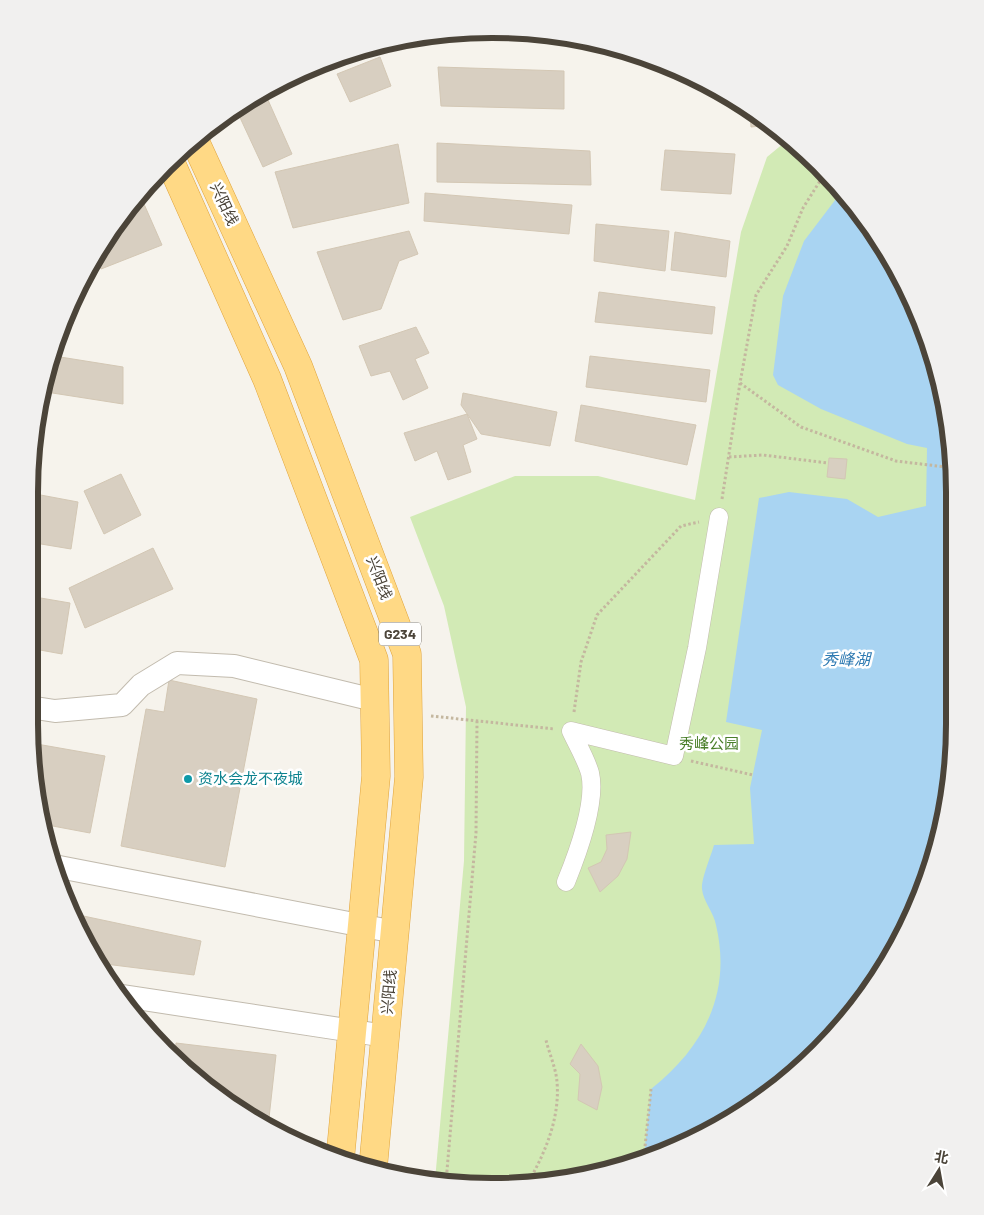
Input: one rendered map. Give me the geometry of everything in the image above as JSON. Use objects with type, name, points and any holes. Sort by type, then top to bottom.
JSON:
[{"type":"highway","name":"兴阳线","points":[[197,146],[298,366],[408,654],[409,777],[374,1162]]},
{"type":"highway","name":"兴阳线","points":[[173,169],[267,379],[374,660],[376,776],[341,1151]]},
{"type":"street","points":[[571,730],[674,756],[697,648],[719,517]]},
{"type":"street","points":[[38,708],[55,711],[122,704],[140,686],[177,663],[234,666],[374,700]]},
{"type":"street","points":[[566,882],[576,857],[589,810],[590,774],[571,730]]},
{"type":"street","points":[[62,867],[395,932]]},
{"type":"street","points":[[129,997],[386,1036]]},
{"type":"path","points":[[408,714],[571,730],[581,662],[597,615],[681,526],[719,517],[756,295],[787,246],[803,208],[821,179]]},
{"type":"path","points":[[740,383],[801,427],[896,461],[946,467]]},
{"type":"path","points":[[729,457],[764,455],[828,463]]},
{"type":"path","points":[[447,1175],[476,833],[477,721]]},
{"type":"path","points":[[674,756],[753,775]]},
{"type":"path","points":[[532,1176],[542,1157],[557,1112],[557,1080],[546,1040]]},
{"type":"path","points":[[645,1151],[651,1088]]},
{"type":"green space","name":"秀峰公园","points":[[784,143],[834,192],[870,239],[900,291],[912,318],[931,374],[938,403],[946,462],[946,753],[938,812],[922,869],[900,924],[870,976],[853,1000],[834,1023],[792,1065],[745,1101],[693,1131],[666,1143],[610,1162],[581,1169],[522,1177],[492,1178],[436,1174],[464,861],[466,707],[444,606],[410,517],[515,476],[598,476],[695,500],[741,232],[767,157]]},
{"type":"water","name":"秀峰湖","points":[[838,197],[870,239],[900,291],[922,346],[938,403],[946,462],[946,753],[938,812],[922,869],[900,924],[870,976],[834,1023],[792,1065],[745,1101],[693,1131],[645,1151],[651,1089],[670,1073],[699,1037],[709,1017],[716,996],[720,973],[720,950],[715,920],[704,898],[702,889],[714,845],[754,844],[750,788],[762,730],[726,722],[759,498],[789,492],[847,499],[878,517],[926,506],[927,448],[907,444],[821,409],[778,385],[773,375],[783,296],[804,241]]},
{"type":"building","points":[[380,57],[391,86],[350,102],[337,74]]},
{"type":"building","points":[[438,67],[564,71],[564,109],[441,106]]},
{"type":"building","points":[[267,97],[292,154],[263,167],[238,114]]},
{"type":"building","points":[[750,118],[762,126],[751,127]]},
{"type":"building","points":[[437,143],[590,151],[591,185],[437,182]]},
{"type":"building","points":[[398,144],[409,203],[293,228],[275,172]]},
{"type":"building","points":[[665,150],[735,154],[731,194],[661,190]]},
{"type":"building","points":[[425,193],[572,205],[569,234],[424,221]]},
{"type":"building","points":[[144,204],[162,245],[101,269],[99,263],[138,207]]},
{"type":"building","points":[[596,224],[669,231],[665,271],[594,261]]},
{"type":"building","points":[[409,231],[418,254],[399,261],[381,309],[343,320],[317,252]]},
{"type":"building","points":[[675,232],[730,241],[726,277],[671,270]]},
{"type":"building","points":[[599,292],[715,307],[712,334],[595,322]]},
{"type":"building","points":[[75,311],[73,324],[70,324]]},
{"type":"building","points":[[416,327],[429,353],[415,359],[428,388],[403,400],[390,371],[371,376],[359,346]]},
{"type":"building","points":[[590,356],[710,370],[706,402],[586,387]]},
{"type":"building","points":[[59,357],[123,367],[123,404],[49,392]]},
{"type":"building","points":[[463,393],[557,412],[550,446],[481,434],[461,405]]},
{"type":"building","points":[[581,405],[696,425],[687,465],[575,441]]},
{"type":"building","points":[[467,414],[477,439],[463,445],[471,472],[448,480],[437,451],[415,461],[404,433]]},
{"type":"building","points":[[829,458],[847,459],[845,479],[827,477]]},
{"type":"building","points":[[121,474],[141,515],[104,534],[84,491]]},
{"type":"building","points":[[38,494],[78,502],[71,549],[38,544]]},
{"type":"building","points":[[153,548],[173,589],[85,628],[69,588]]},
{"type":"building","points":[[38,598],[70,603],[62,654],[38,650]]},
{"type":"building","name":"资水会龙不夜城","points":[[169,680],[257,699],[225,867],[121,846],[146,709],[164,712]]},
{"type":"building","points":[[38,744],[105,756],[90,833],[49,825],[41,782]]},
{"type":"building","points":[[631,832],[627,859],[618,876],[600,892],[588,868],[601,862],[607,849],[606,835]]},
{"type":"building","points":[[80,915],[201,941],[194,975],[107,964]]},
{"type":"building","points":[[176,1043],[276,1055],[269,1119],[215,1084],[176,1049]]},
{"type":"building","points":[[581,1044],[598,1066],[602,1087],[597,1110],[578,1100],[580,1074],[570,1064]]},
{"type":"place","name":"资水会龙不夜城","points":[[188,779]]}]
